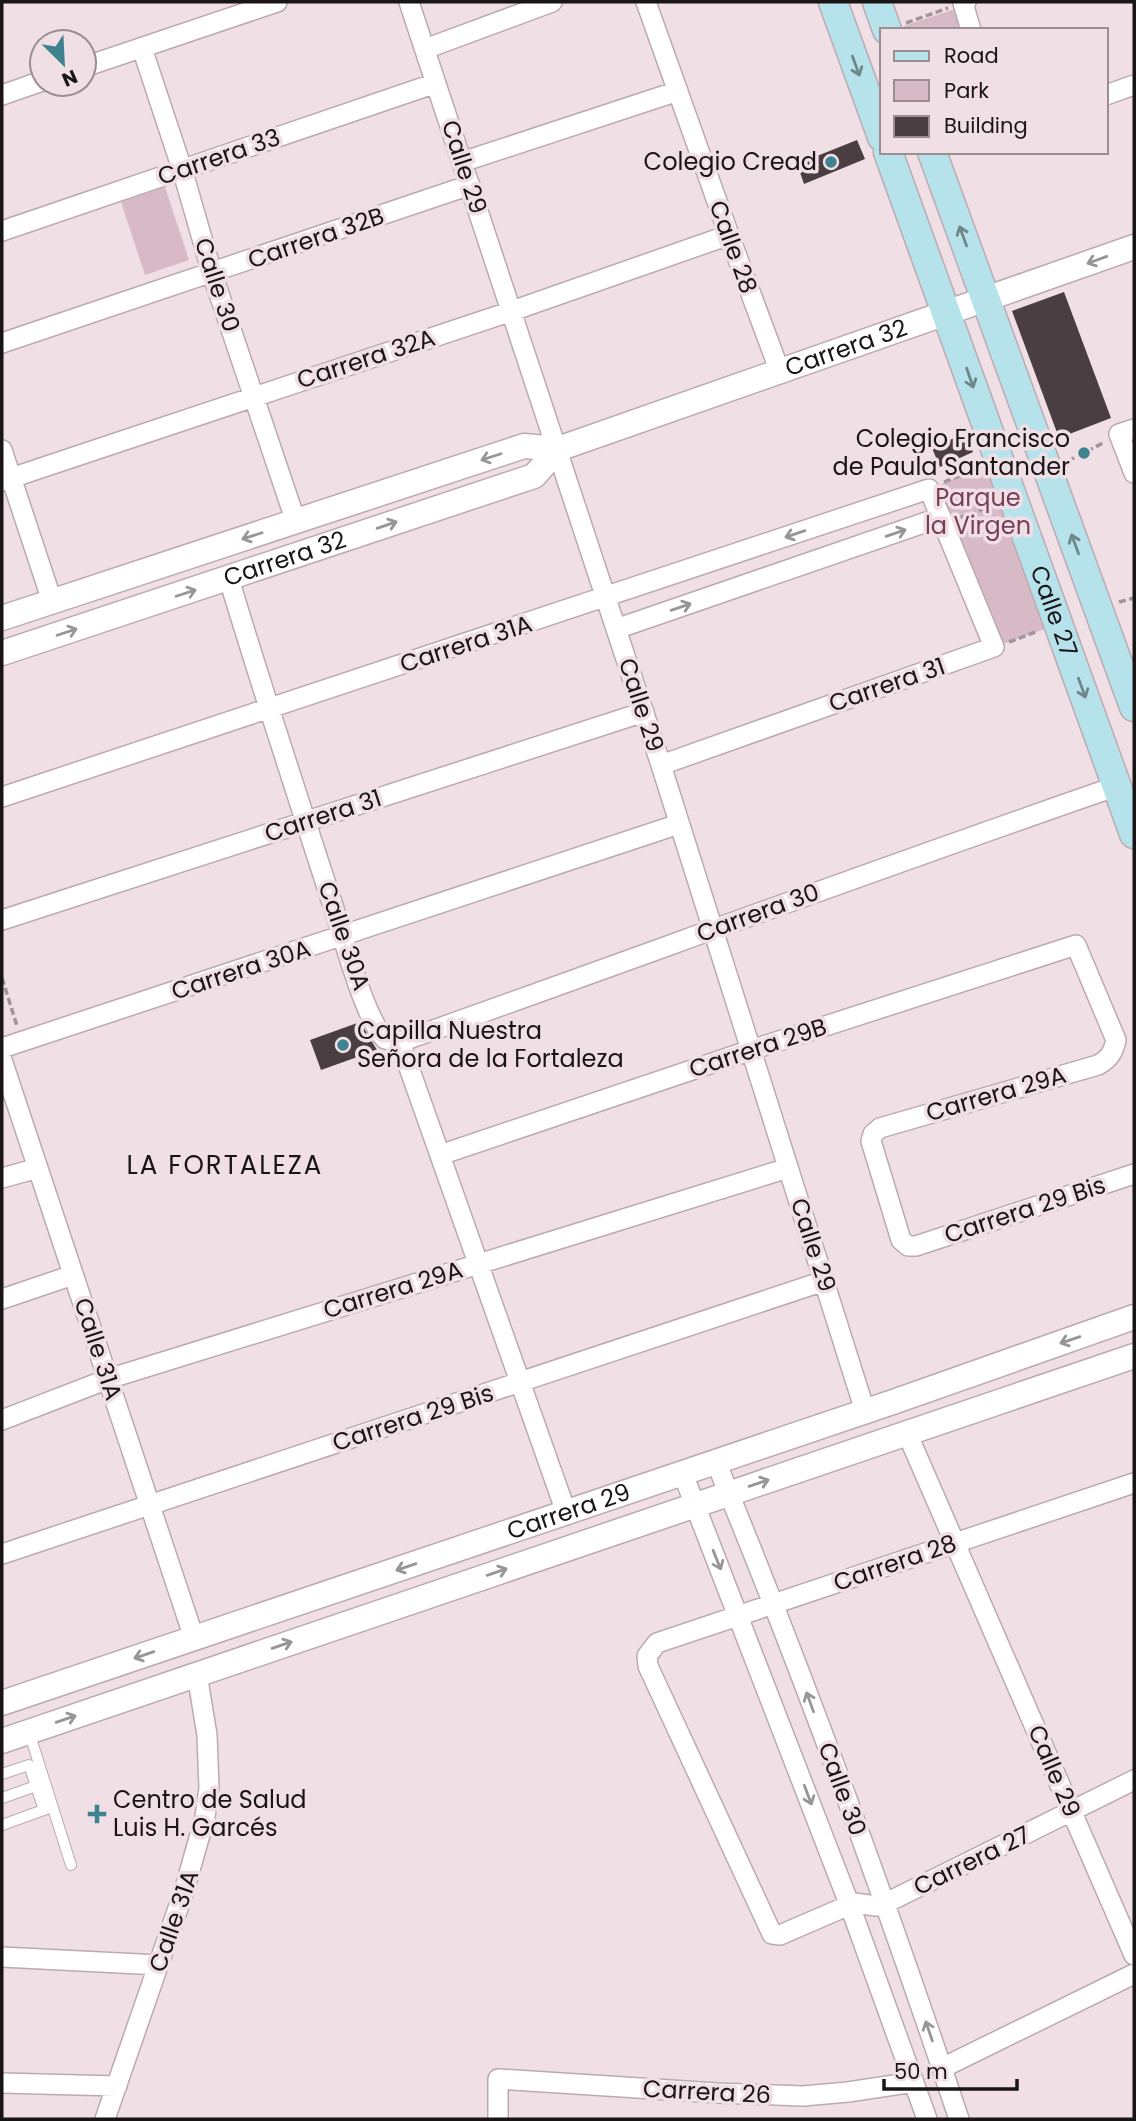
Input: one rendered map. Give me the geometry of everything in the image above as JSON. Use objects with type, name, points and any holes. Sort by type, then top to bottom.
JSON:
[{"type":"main road","points":[[833,2],[880,131]]},
{"type":"main road","points":[[877,2],[894,27]]},
{"type":"main road","name":"Calle 27","points":[[889,154],[1134,834]]},
{"type":"main road","name":"Calle 27","points":[[933,154],[1134,706]]},
{"type":"street","points":[[98,62],[277,2]]},
{"type":"street","name":"Calle 29","points":[[409,2],[661,765],[865,1411]]},
{"type":"street","points":[[425,48],[552,2]]},
{"type":"street","name":"Calle 28","points":[[646,2],[780,372]]},
{"type":"street","points":[[965,2],[971,28]]},
{"type":"street","name":"Calle 30","points":[[142,48],[212,272],[296,522]]},
{"type":"street","name":"Carrera 33","points":[[2,231],[436,83]]},
{"type":"street","points":[[1108,95],[1134,85]]},
{"type":"street","points":[[2,95],[28,86]]},
{"type":"street","points":[[463,163],[678,91]]},
{"type":"street","name":"Carrera 32B","points":[[2,343],[470,185]]},
{"type":"street","name":"Carrera 32A","points":[[6,479],[729,235]]},
{"type":"street","name":"Carrera 32","points":[[2,618],[524,446],[558,449],[1134,247]]},
{"type":"street","points":[[1127,432],[1134,473]]},
{"type":"street","name":"Carrera 32","points":[[2,653],[534,476],[558,449]]},
{"type":"street","points":[[2,450],[6,479],[52,601]]},
{"type":"street","points":[[616,629],[943,520],[929,482]]},
{"type":"street","name":"Carrera 31A","points":[[2,797],[606,598],[929,482]]},
{"type":"street","name":"Carrera 31","points":[[661,765],[994,647],[943,520]]},
{"type":"street","name":"Calle 30A","points":[[229,579],[373,1023],[385,1039],[400,1042]]},
{"type":"street","name":"Carrera 31","points":[[2,920],[643,712]]},
{"type":"street","name":"Carrera 30","points":[[400,1042],[1117,786]]},
{"type":"street","name":"Carrera 30A","points":[[2,1048],[679,824]]},
{"type":"street","name":"Carrera 29B","points":[[440,1155],[751,1050],[1076,945],[1116,1041]]},
{"type":"street","name":"Carrera 29A","points":[[916,1246],[908,1246],[901,1240],[871,1141],[873,1133],[880,1128],[1098,1065],[1107,1060],[1114,1051],[1116,1041]]},
{"type":"street","points":[[400,1042],[566,1513]]},
{"type":"street","name":"Calle 31A","points":[[2,1060],[194,1638]]},
{"type":"street","points":[[2,1178],[38,1168]]},
{"type":"street","name":"Carrera 29A","points":[[2,1420],[108,1379],[788,1168]]},
{"type":"street","name":"Carrera 29 Bis","points":[[916,1246],[1134,1174]]},
{"type":"street","points":[[2,1299],[73,1275]]},
{"type":"street","name":"Carrera 29 Bis","points":[[2,1554],[824,1281]]},
{"type":"street","name":"Carrera 29","points":[[2,1703],[682,1474],[1134,1317]]},
{"type":"street","name":"Carrera 29","points":[[2,1741],[1134,1356]]},
{"type":"street","name":"Calle 29","points":[[907,1433],[1134,1955]]},
{"type":"street","name":"Calle 30","points":[[716,1462],[773,1604],[884,1905],[959,2119]]},
{"type":"street","name":"Calle 30","points":[[682,1474],[850,1906],[927,2119]]},
{"type":"street","name":"Carrera 28","points":[[850,1906],[780,1935],[772,1934],[648,1666],[648,1656],[656,1643],[1134,1483]]},
{"type":"street","name":"Calle 31A","points":[[105,2119],[198,1848],[209,1788],[207,1735],[197,1674]]},
{"type":"street","name":"Carrera 27","points":[[884,1905],[1134,1780]]},
{"type":"street","points":[[850,1906],[858,1903],[884,1905]]},
{"type":"street","points":[[2,1957],[159,1965]]},
{"type":"street","points":[[942,2068],[1134,1975]]},
{"type":"street","name":"Carrera 26","points":[[498,2119],[498,2080],[803,2096],[914,2082]]},
{"type":"street","points":[[2,2083],[117,2086]]},
{"type":"lane","points":[[29,1732],[49,1809],[71,1865]]},
{"type":"lane","points":[[2,1774],[29,1765],[36,1786],[49,1809]]},
{"type":"lane","points":[[2,1798],[36,1786]]},
{"type":"lane","points":[[2,1825],[49,1809]]},
{"type":"path","points":[[894,27],[965,2]]},
{"type":"path","points":[[1060,465],[1127,432]]},
{"type":"path","points":[[929,482],[999,460]]},
{"type":"path","points":[[943,520],[1012,499]]},
{"type":"path","points":[[1111,604],[1134,598]]},
{"type":"path","points":[[2,978],[22,1042]]},
{"type":"green space","points":[[961,7],[967,28],[905,28],[904,26]]},
{"type":"green space","points":[[165,187],[189,260],[145,275],[121,202]]},
{"type":"green space","name":"Parque la Virgen","points":[[999,460],[1059,624],[994,647],[929,489]]},
{"type":"building","name":"Colegio Cread","points":[[857,140],[865,159],[804,184],[797,164]]},
{"type":"building","points":[[1064,292],[1111,418],[1059,438],[1012,311]]},
{"type":"building","points":[[965,433],[973,452],[940,467],[932,448]]},
{"type":"building","name":"Capilla Nuestra Señora de la Fortaleza","points":[[360,1022],[377,1050],[321,1070],[310,1040]]},
{"type":"place","name":"Colegio Cread","points":[[831,162]]},
{"type":"place","name":"Colegio Francisco de Paula Santander","points":[[1084,453]]},
{"type":"place","name":"Capilla Nuestra Señora de la Fortaleza","points":[[343,1045]]},
{"type":"place","name":"Centro de Salud Luis H. Garcés","points":[[97,1814]]},
{"type":"district","name":"LA FORTALEZA","points":[[225,1165]]}]
